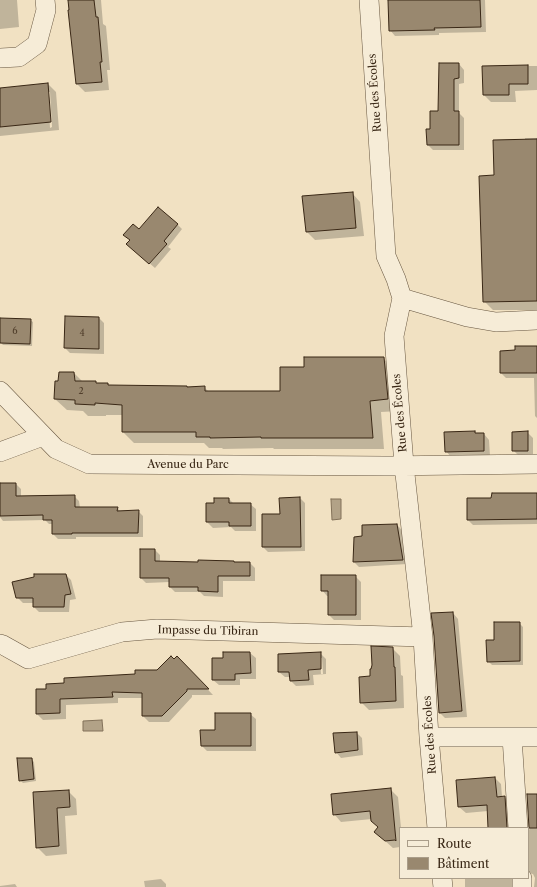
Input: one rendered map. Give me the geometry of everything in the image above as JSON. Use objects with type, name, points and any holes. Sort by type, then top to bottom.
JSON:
[{"type":"street","points":[[0,58],[19,56],[37,44],[46,10],[45,0]]},
{"type":"street","name":"Rue des Écoles","points":[[369,0],[386,256],[402,298],[394,336],[404,465],[423,637],[429,737],[437,827]]},
{"type":"street","points":[[402,298],[467,317],[496,322],[537,320]]},
{"type":"street","name":"Avenue du Parc","points":[[0,391],[56,449],[89,464],[537,464]]},
{"type":"street","points":[[0,452],[43,436]]},
{"type":"street","name":"Impasse du Tibiran","points":[[0,644],[28,659],[122,632],[157,629],[423,637]]},
{"type":"street","points":[[429,737],[537,738]]},
{"type":"street","points":[[512,737],[518,827]]},
{"type":"shaded area","points":[[331,499],[341,499],[341,519],[332,520]]},
{"type":"shaded area","points":[[102,720],[103,731],[83,731],[83,721]]},
{"type":"building","points":[[68,0],[94,0],[96,17],[98,17],[102,62],[100,62],[102,82],[76,84]]},
{"type":"building","points":[[388,0],[480,0],[481,27],[389,31]]},
{"type":"building","points":[[439,63],[459,63],[459,78],[454,79],[454,111],[459,111],[459,145],[427,145],[426,129],[430,129],[430,111],[438,111]]},
{"type":"building","points":[[528,65],[528,84],[509,84],[509,95],[483,95],[482,66]]},
{"type":"building","points":[[48,83],[51,122],[0,127],[0,88]]},
{"type":"building","points":[[537,139],[537,301],[483,302],[479,176],[494,175],[493,140]]},
{"type":"building","points":[[353,192],[356,228],[306,232],[302,196]]},
{"type":"building","points":[[158,207],[178,224],[164,241],[167,244],[149,264],[126,244],[130,240],[123,235],[133,224],[139,229]]},
{"type":"building","points":[[65,316],[99,317],[99,349],[64,348]]},
{"type":"building","points":[[0,318],[31,319],[30,344],[0,343]]},
{"type":"building","points":[[515,346],[537,346],[537,373],[500,373],[500,351],[515,350]]},
{"type":"building","points":[[304,357],[384,357],[388,399],[370,401],[373,438],[210,438],[196,437],[196,432],[122,432],[122,405],[95,403],[95,405],[75,404],[75,400],[54,399],[55,381],[58,381],[59,372],[74,372],[75,381],[96,381],[96,383],[108,383],[108,385],[205,386],[205,391],[280,391],[280,367],[304,367]]},
{"type":"building","points":[[475,431],[475,433],[484,433],[484,451],[445,452],[444,432]]},
{"type":"building","points":[[528,431],[528,451],[512,451],[512,432]]},
{"type":"building","points":[[0,483],[16,483],[16,496],[75,495],[75,507],[118,507],[117,511],[139,510],[138,533],[52,534],[52,520],[43,520],[43,515],[0,516]]},
{"type":"building","points":[[492,493],[537,493],[537,519],[467,520],[467,498],[491,498]]},
{"type":"building","points":[[300,497],[301,547],[262,547],[262,514],[280,514],[279,498]]},
{"type":"building","points":[[214,498],[229,498],[229,503],[251,503],[251,526],[229,526],[229,522],[206,522],[206,503],[214,503]]},
{"type":"building","points":[[397,524],[403,560],[353,562],[354,537],[362,536],[362,525]]},
{"type":"building","points":[[140,549],[155,549],[155,561],[198,562],[198,560],[250,562],[250,576],[218,576],[218,592],[198,591],[198,587],[169,587],[169,578],[140,578]]},
{"type":"building","points":[[34,574],[66,574],[71,594],[65,595],[64,607],[33,607],[33,598],[16,598],[12,582],[34,577]]},
{"type":"building","points":[[321,575],[356,575],[356,615],[328,615],[328,591],[321,591]]},
{"type":"building","points":[[453,612],[462,711],[439,713],[431,613]]},
{"type":"building","points":[[494,622],[520,622],[520,661],[487,662],[486,640],[494,640]]},
{"type":"building","points":[[371,646],[393,647],[396,701],[360,703],[359,677],[370,676],[370,669],[372,665]]},
{"type":"building","points":[[223,652],[250,652],[251,673],[235,674],[235,680],[212,680],[212,658],[223,658]]},
{"type":"building","points":[[321,652],[321,669],[308,670],[309,680],[290,681],[289,672],[278,672],[278,654]]},
{"type":"building","points":[[171,656],[174,659],[177,656],[209,689],[187,689],[187,691],[162,716],[142,716],[142,693],[112,692],[113,697],[60,699],[60,713],[36,714],[36,689],[46,689],[46,684],[64,683],[64,678],[135,674],[135,670],[157,670]]},
{"type":"building","points":[[215,713],[251,713],[251,746],[201,746],[200,730],[215,730]]},
{"type":"building","points":[[357,732],[358,750],[335,753],[333,733]]},
{"type":"building","points":[[17,758],[32,758],[34,779],[19,781]]},
{"type":"building","points":[[495,777],[497,797],[505,796],[507,827],[488,827],[487,805],[458,807],[456,780]]},
{"type":"building","points":[[391,788],[396,841],[385,841],[374,832],[378,827],[371,821],[370,811],[333,815],[331,794]]},
{"type":"building","points":[[69,790],[70,807],[57,808],[59,846],[36,848],[33,792]]},
{"type":"building","points":[[527,794],[537,794],[537,828],[529,827]]}]
